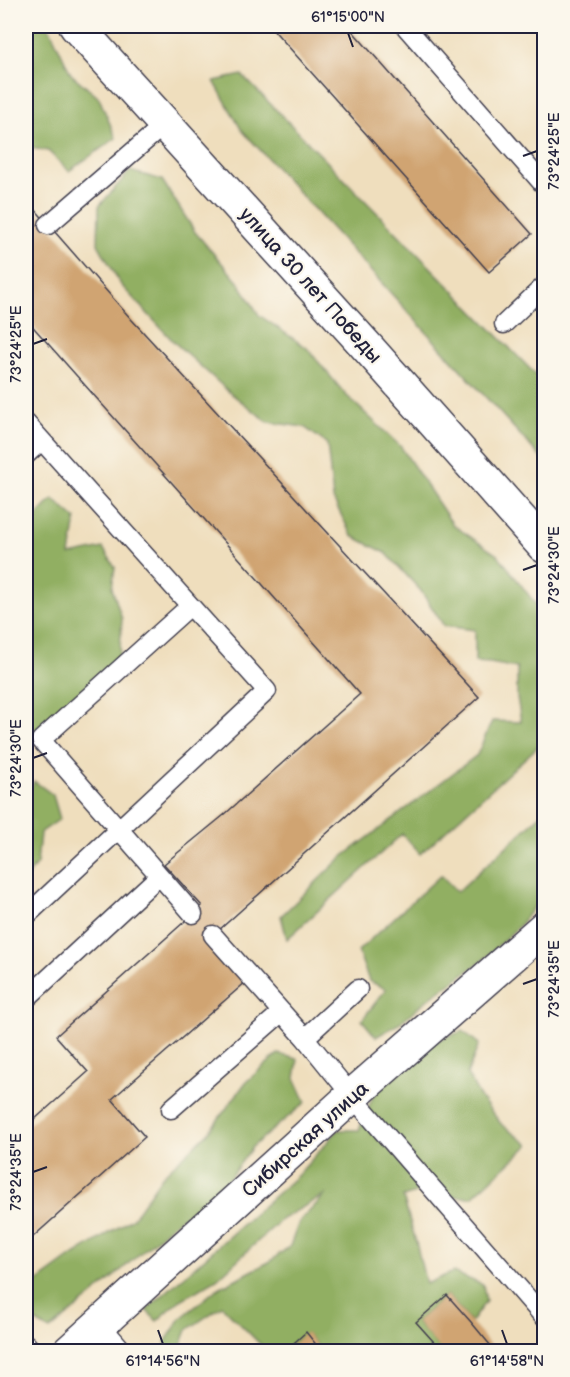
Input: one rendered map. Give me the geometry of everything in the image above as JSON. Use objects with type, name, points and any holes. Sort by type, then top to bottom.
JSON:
[{"type":"main road","name":"улица 30 лет Победы","points":[[76,26],[544,546]]},
{"type":"main road","name":"Сибирская улица","points":[[69,1352],[352,1096],[544,928]]},
{"type":"lane","points":[[405,26],[544,185]]},
{"type":"lane","points":[[48,225],[165,124]]},
{"type":"lane","points":[[504,324],[544,286]]},
{"type":"lane","points":[[26,423],[267,691],[26,916]]},
{"type":"lane","points":[[26,455],[41,441]]},
{"type":"lane","points":[[190,606],[40,740],[193,914]]},
{"type":"lane","points":[[26,999],[159,876]]},
{"type":"lane","points":[[213,935],[305,1038],[352,1096],[544,1317]]},
{"type":"lane","points":[[305,1038],[358,989]]},
{"type":"lane","points":[[171,1109],[282,1012]]},
{"type":"lane","points":[[99,1323],[124,1352]]},
{"type":"lane","points":[[26,1344],[33,1352]]},
{"type":"green space","points":[[26,26],[46,26],[50,29],[71,74],[99,98],[116,138],[69,171],[48,151],[26,147]]},
{"type":"green space","points":[[242,75],[544,383],[544,461],[241,129],[214,81]]},
{"type":"green space","points":[[130,171],[162,180],[195,232],[239,283],[259,315],[307,348],[345,394],[401,447],[453,525],[499,556],[544,615],[544,741],[420,854],[402,834],[287,939],[281,916],[341,858],[477,755],[492,721],[521,722],[517,697],[517,668],[475,662],[475,630],[444,626],[421,591],[386,553],[352,536],[333,499],[327,444],[304,427],[268,422],[229,392],[174,342],[121,285],[98,244],[99,206]]},
{"type":"green space","points":[[53,499],[76,519],[70,555],[103,548],[115,567],[112,588],[122,619],[119,664],[38,739],[26,755],[26,527]]},
{"type":"green space","points":[[34,781],[53,795],[60,819],[40,833],[37,864],[26,878],[26,798]]},
{"type":"green space","points":[[544,812],[544,894],[519,926],[482,961],[432,996],[397,1025],[376,1037],[362,1020],[386,989],[369,981],[358,951],[441,875],[457,892]]},
{"type":"green space","points":[[463,1031],[479,1044],[467,1074],[480,1097],[502,1125],[529,1145],[472,1197],[455,1197],[439,1211],[422,1191],[403,1197],[426,1284],[453,1272],[483,1285],[486,1301],[471,1322],[447,1295],[416,1322],[443,1351],[322,1351],[306,1333],[284,1351],[267,1351],[222,1306],[187,1330],[181,1346],[185,1351],[168,1351],[165,1342],[181,1318],[217,1289],[269,1262],[290,1246],[299,1222],[326,1194],[282,1219],[217,1279],[179,1301],[157,1321],[146,1310],[297,1176],[338,1130],[359,1130],[374,1094],[435,1041]]},
{"type":"green space","points":[[278,1054],[298,1059],[295,1078],[306,1102],[253,1146],[217,1195],[178,1220],[50,1330],[31,1319],[26,1290],[74,1255],[133,1218],[162,1176],[208,1133],[246,1082]]},
{"type":"building","points":[[270,26],[348,26],[532,234],[489,272]]},
{"type":"building","points":[[26,199],[132,320],[479,697],[209,939],[247,981],[112,1099],[145,1137],[26,1243],[26,1127],[88,1072],[56,1036],[202,906],[164,864],[224,815],[360,694],[26,319]]},
{"type":"building","points":[[447,1295],[496,1352],[443,1352],[416,1322]]},
{"type":"building","points":[[306,1332],[322,1352],[284,1352]]}]
